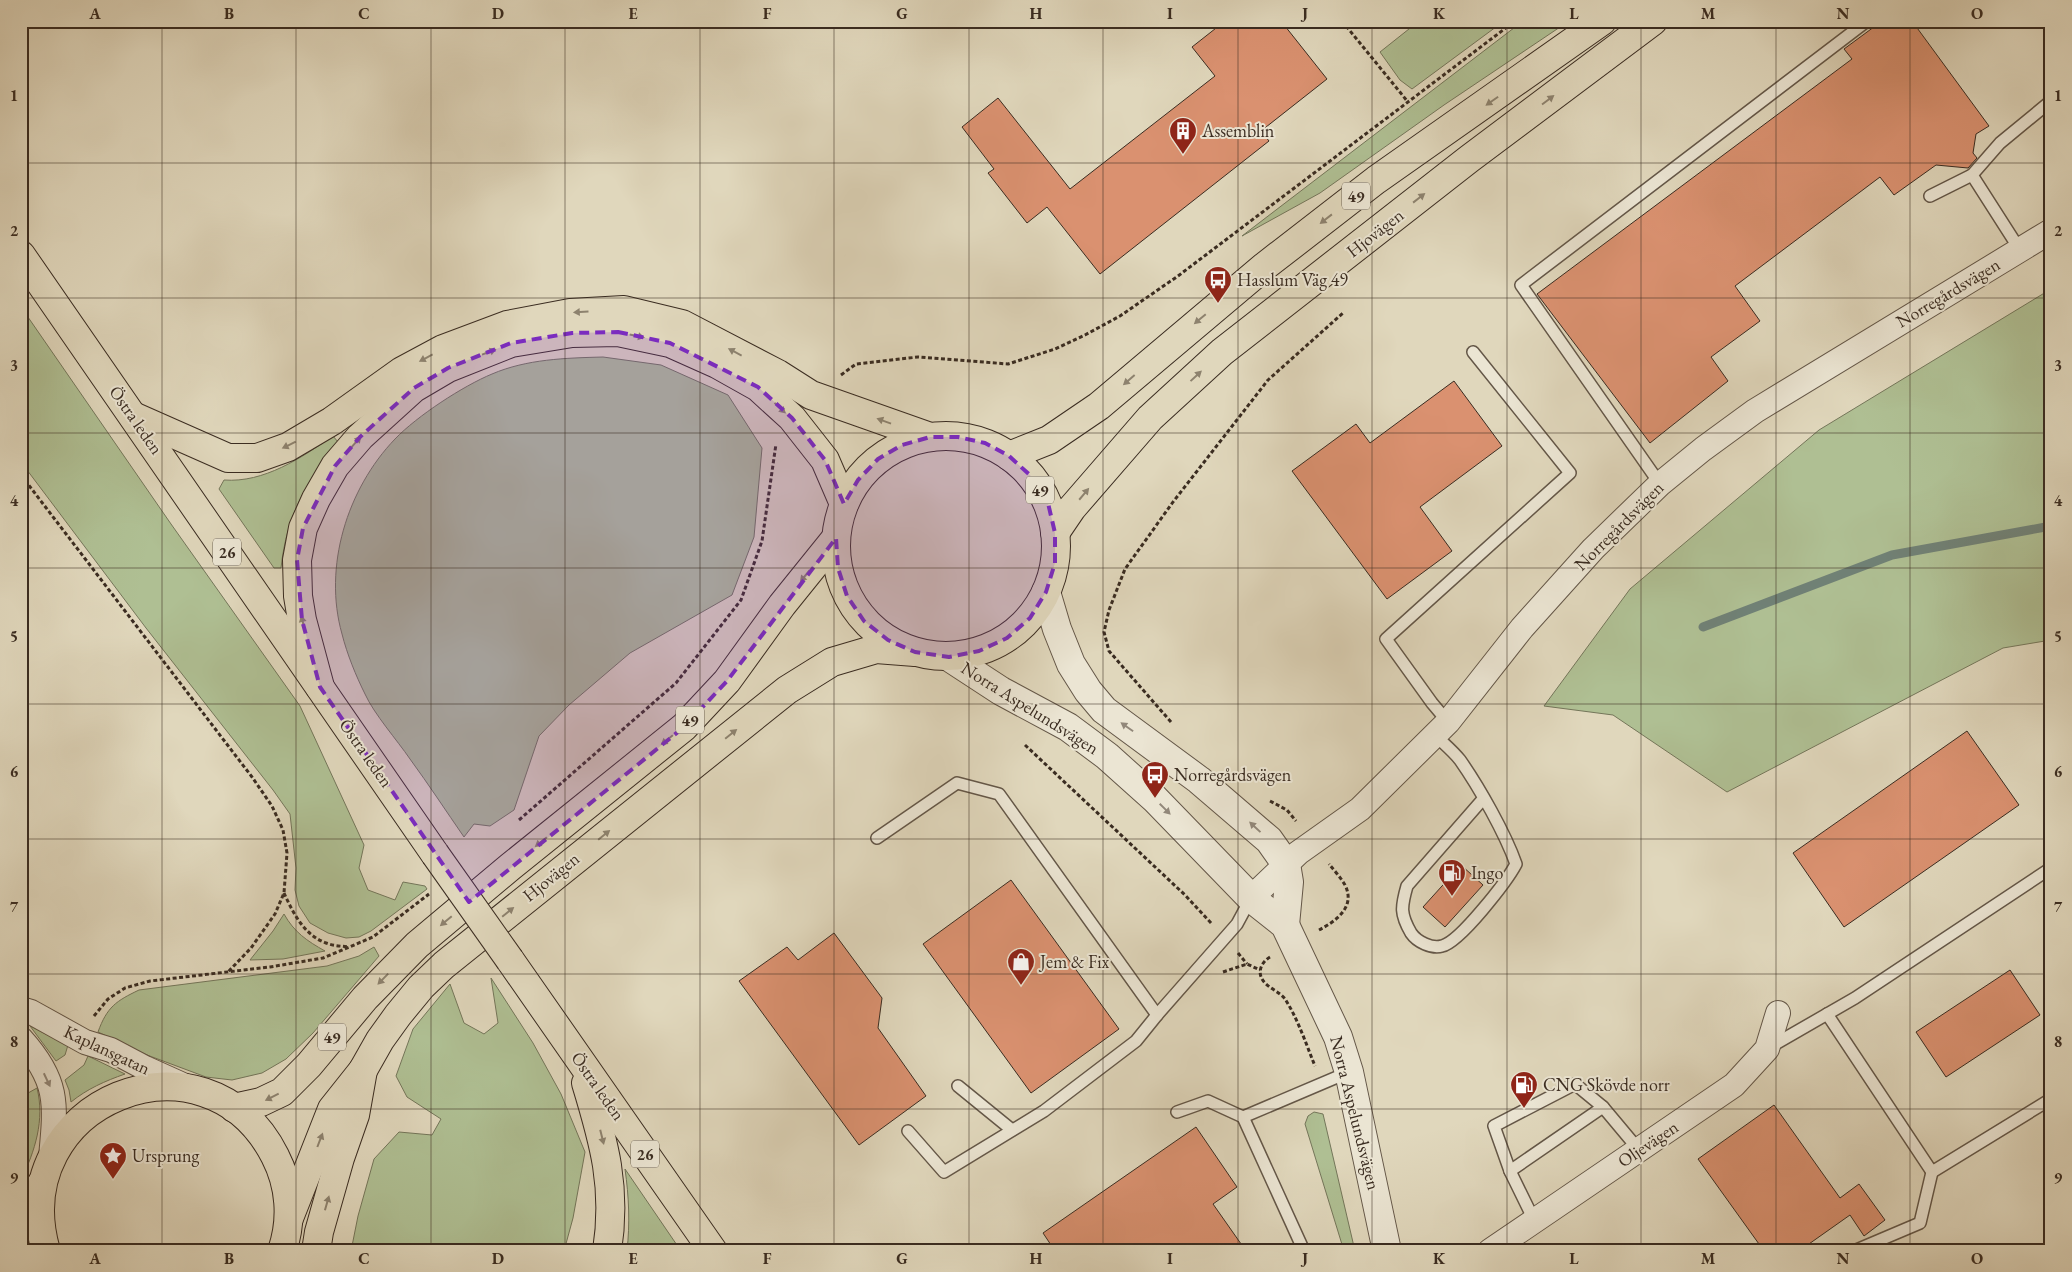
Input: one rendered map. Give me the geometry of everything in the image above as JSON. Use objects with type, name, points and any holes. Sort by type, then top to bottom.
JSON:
[{"type":"main road","name":"49","points":[[1009,456],[1049,440],[1099,406],[1265,266],[1376,180],[1602,21]]},
{"type":"main road","name":"Hjovägen","points":[[1056,533],[1072,508],[1150,418],[1222,352],[1469,158],[1653,21]]},
{"type":"main road","name":"Östra leden","points":[[21,255],[435,854],[713,1251]]},
{"type":"main road","points":[[133,416],[228,458],[257,458],[288,447],[332,422],[402,370],[443,349],[508,325],[570,313],[624,310],[682,324],[778,374],[811,395],[930,437]]},
{"type":"main road","points":[[320,687],[302,620],[298,596],[297,560],[303,528],[316,499],[335,466],[360,437],[414,388],[448,368],[511,343],[572,333],[618,332],[670,343],[717,364],[758,387],[792,418],[826,460],[844,504]]},
{"type":"main road","name":"49","points":[[930,437],[958,437],[985,443],[1009,456],[1032,477],[1048,503],[1056,533],[1055,563],[1046,592],[1030,618],[1007,638],[979,651],[949,657],[915,652],[888,640],[864,621],[847,596],[838,568],[836,538],[844,504],[858,480],[878,460],[902,445],[930,437]]},
{"type":"main road","name":"Hjovägen","points":[[234,1108],[261,1102],[282,1092],[309,1065],[365,998],[417,945],[510,867],[684,727],[727,681],[782,605],[836,538]]},
{"type":"main road","name":"Hjovägen","points":[[289,1218],[332,1109],[363,1070],[380,1040],[398,1015],[421,987],[444,965],[787,690],[832,662],[876,649],[915,652]]},
{"type":"main road","points":[[578,1057],[603,1138],[612,1197],[611,1228],[607,1251]]},
{"type":"main road","points":[[316,1251],[319,1232],[340,1158],[355,1116],[363,1070]]},
{"type":"main road","points":[[46,1251],[40,1233],[39,1208],[42,1183],[51,1157],[67,1133],[86,1113],[110,1098],[137,1089],[165,1086],[193,1090],[213,1096],[234,1108],[254,1124],[269,1144],[280,1166],[287,1190],[289,1218],[282,1251]]},
{"type":"street","name":"Norregårdsvägen","points":[[1251,898],[1298,853],[1360,809],[1442,728],[1522,628],[1593,549],[1660,484],[1703,449],[1755,411],[2051,231]]},
{"type":"street","name":"Norra Aspelundsvägen","points":[[1046,592],[1057,629],[1072,664],[1088,691],[1104,710],[1172,759],[1237,811],[1269,840],[1286,864],[1289,882],[1285,925]]},
{"type":"street","name":"Norra Aspelundsvägen","points":[[949,657],[1001,691],[1068,728],[1107,756],[1155,799],[1251,898],[1285,925],[1338,1037],[1349,1072],[1388,1251]]},
{"type":"street","name":"Kaplansgatan","points":[[21,1009],[31,1012],[85,1042],[112,1050],[145,1068],[193,1090]]},
{"type":"street","name":"Oljevägen","points":[[1494,1250],[1734,1085],[1766,1049],[1778,1013]]},
{"type":"street","points":[[21,1039],[35,1055],[53,1091],[55,1111],[51,1157]]},
{"type":"street","points":[[21,1218],[42,1183]]},
{"type":"lane","points":[[1660,484],[1521,285],[1867,21]]},
{"type":"lane","points":[[1930,196],[1972,175],[2000,143],[2051,101]]},
{"type":"lane","points":[[1972,175],[2020,250]]},
{"type":"lane","points":[[1473,352],[1570,473],[1386,639],[1432,703],[1442,728],[1459,760],[1483,799],[1509,845],[1516,864],[1508,879],[1466,928],[1442,946],[1429,946],[1414,937],[1403,920],[1402,904],[1407,886],[1483,799]]},
{"type":"lane","points":[[878,838],[957,783],[998,794],[1157,1015]]},
{"type":"lane","points":[[1766,1049],[1855,998],[2051,868]]},
{"type":"lane","points":[[908,1131],[944,1172],[1044,1110],[1136,1041],[1237,924],[1251,898]]},
{"type":"lane","points":[[1827,1014],[1932,1172]]},
{"type":"lane","points":[[1243,1117],[1349,1072]]},
{"type":"lane","points":[[1535,1222],[1510,1171],[1494,1126],[1575,1084],[1603,1107],[1639,1150]]},
{"type":"lane","points":[[958,1086],[1012,1130]]},
{"type":"lane","points":[[1854,1251],[1920,1222],[1932,1172],[2051,1099]]},
{"type":"lane","points":[[1177,1112],[1208,1101],[1243,1117],[1304,1251]]},
{"type":"lane","points":[[1510,1171],[1603,1107]]},
{"type":"path","points":[[1342,21],[1408,102]]},
{"type":"path","points":[[1178,727],[1109,651],[1104,632],[1109,610],[1125,569],[1173,502],[1268,380],[1343,313]]},
{"type":"path","points":[[21,475],[272,806],[283,830],[288,853],[284,893],[275,914],[251,948],[228,972],[150,981],[125,988],[108,999],[94,1015],[85,1042]]},
{"type":"path","points":[[1025,745],[1185,895],[1247,964],[1260,970]]},
{"type":"path","points":[[1265,798],[1287,810],[1293,818]]},
{"type":"path","points":[[1322,928],[1342,915],[1349,900],[1346,886],[1336,872]]},
{"type":"path","points":[[284,893],[294,914],[307,930],[325,943],[349,947]]},
{"type":"path","points":[[1218,974],[1247,964]]},
{"type":"highlighted area","points":[[618,332],[670,343],[758,387],[792,418],[825,460],[844,504],[858,480],[878,459],[902,445],[930,437],[958,437],[985,443],[1009,456],[1032,477],[1048,503],[1055,533],[1055,563],[1046,592],[1030,618],[1007,638],[979,651],[949,657],[915,652],[888,640],[864,621],[847,596],[838,568],[836,538],[727,681],[684,727],[469,902],[320,687],[302,620],[297,560],[303,528],[335,466],[360,437],[414,388],[448,368],[511,343],[572,333]]},
{"type":"green space","points":[[1419,21],[1504,21],[1412,89],[1400,80],[1380,52]]},
{"type":"green space","points":[[1523,21],[1569,21],[1444,105],[1320,193],[1242,236]]},
{"type":"green space","points":[[2051,289],[2051,640],[2003,648],[1727,792],[1613,715],[1544,706],[1630,589],[1819,430]]},
{"type":"green space","points":[[21,307],[300,706],[364,845],[359,868],[368,890],[395,900],[403,882],[425,886],[427,889],[371,931],[359,937],[346,938],[328,933],[310,923],[299,906],[295,890],[296,868],[290,814],[21,462]]},
{"type":"green space","points":[[603,357],[661,365],[728,395],[762,448],[754,537],[732,595],[630,653],[569,705],[539,736],[514,810],[490,826],[474,824],[464,837],[374,710],[352,665],[342,634],[337,608],[338,556],[343,530],[352,505],[378,459],[404,430],[441,402],[480,379],[519,365],[561,359]]},
{"type":"green space","points":[[333,436],[338,442],[307,486],[293,515],[281,568],[274,568],[219,489],[224,480],[239,480],[253,477],[282,467],[308,453]]},
{"type":"green space","points":[[284,914],[302,936],[325,951],[283,959],[250,960],[273,931]]},
{"type":"green space","points":[[374,947],[379,956],[313,1033],[286,1059],[262,1073],[232,1080],[206,1077],[147,1055],[98,1032],[105,1016],[113,1006],[139,990],[327,966],[359,956]]},
{"type":"green space","points":[[491,978],[533,1043],[561,1094],[585,1152],[573,1218],[564,1251],[351,1251],[358,1216],[374,1159],[399,1132],[432,1135],[441,1119],[407,1097],[396,1076],[413,1029],[450,984],[464,1023],[484,1034],[498,1023]]},
{"type":"green space","points":[[30,1026],[68,1045],[65,1055],[56,1061]]},
{"type":"green space","points":[[88,1056],[125,1074],[96,1086],[71,1102],[65,1080],[84,1065]]},
{"type":"green space","points":[[37,1088],[40,1112],[39,1124],[31,1158],[21,1180],[21,1097]]},
{"type":"green space","points":[[1314,1112],[1323,1114],[1355,1251],[1344,1251],[1305,1124],[1308,1116]]},
{"type":"green space","points":[[625,1169],[681,1251],[627,1251],[629,1210]]},
{"type":"building","name":"Assemblin","points":[[1225,21],[1281,21],[1327,79],[1261,131],[1269,141],[1100,274],[1047,207],[1027,223],[988,173],[994,169],[962,127],[998,98],[1070,189],[1215,76],[1192,47]]},
{"type":"building","points":[[1882,21],[1912,21],[1989,126],[1976,134],[1973,153],[1977,158],[1968,168],[1936,165],[1894,195],[1880,177],[1735,286],[1760,321],[1711,357],[1728,381],[1650,443],[1537,294],[1852,59],[1844,49]]},
{"type":"building","points":[[1454,381],[1502,446],[1420,507],[1452,551],[1387,599],[1292,471],[1356,424],[1370,443]]},
{"type":"building","points":[[1967,731],[2019,805],[1844,927],[1793,853]]},
{"type":"building","points":[[1461,865],[1483,885],[1445,927],[1423,907]]},
{"type":"building","name":"Jem & Fix","points":[[1011,880],[1119,1029],[1031,1093],[923,944]]},
{"type":"building","points":[[834,933],[882,998],[878,1028],[926,1096],[859,1145],[739,981],[787,947],[798,960]]},
{"type":"building","points":[[2010,970],[2040,1015],[1946,1077],[1916,1032]]},
{"type":"building","points":[[1774,1105],[1840,1198],[1859,1184],[1885,1220],[1864,1236],[1850,1215],[1799,1251],[1764,1251],[1698,1159]]},
{"type":"building","points":[[1196,1127],[1237,1187],[1213,1204],[1246,1251],[1055,1251],[1043,1233]]},
{"type":"waterway","points":[[1703,627],[1892,555],[2051,526]]},
{"type":"place","name":"Assemblin","points":[[1183,155]]},
{"type":"place","name":"Hasslum Väg 49","points":[[1218,304]]},
{"type":"place","name":"Norregårdsvägen","points":[[1155,799]]},
{"type":"place","name":"Ingo","points":[[1452,897]]},
{"type":"place","name":"Jem & Fix","points":[[1021,986]]},
{"type":"place","name":"CNG Skövde norr","points":[[1524,1109]]},
{"type":"place","name":"Ursprung","points":[[113,1180]]}]
